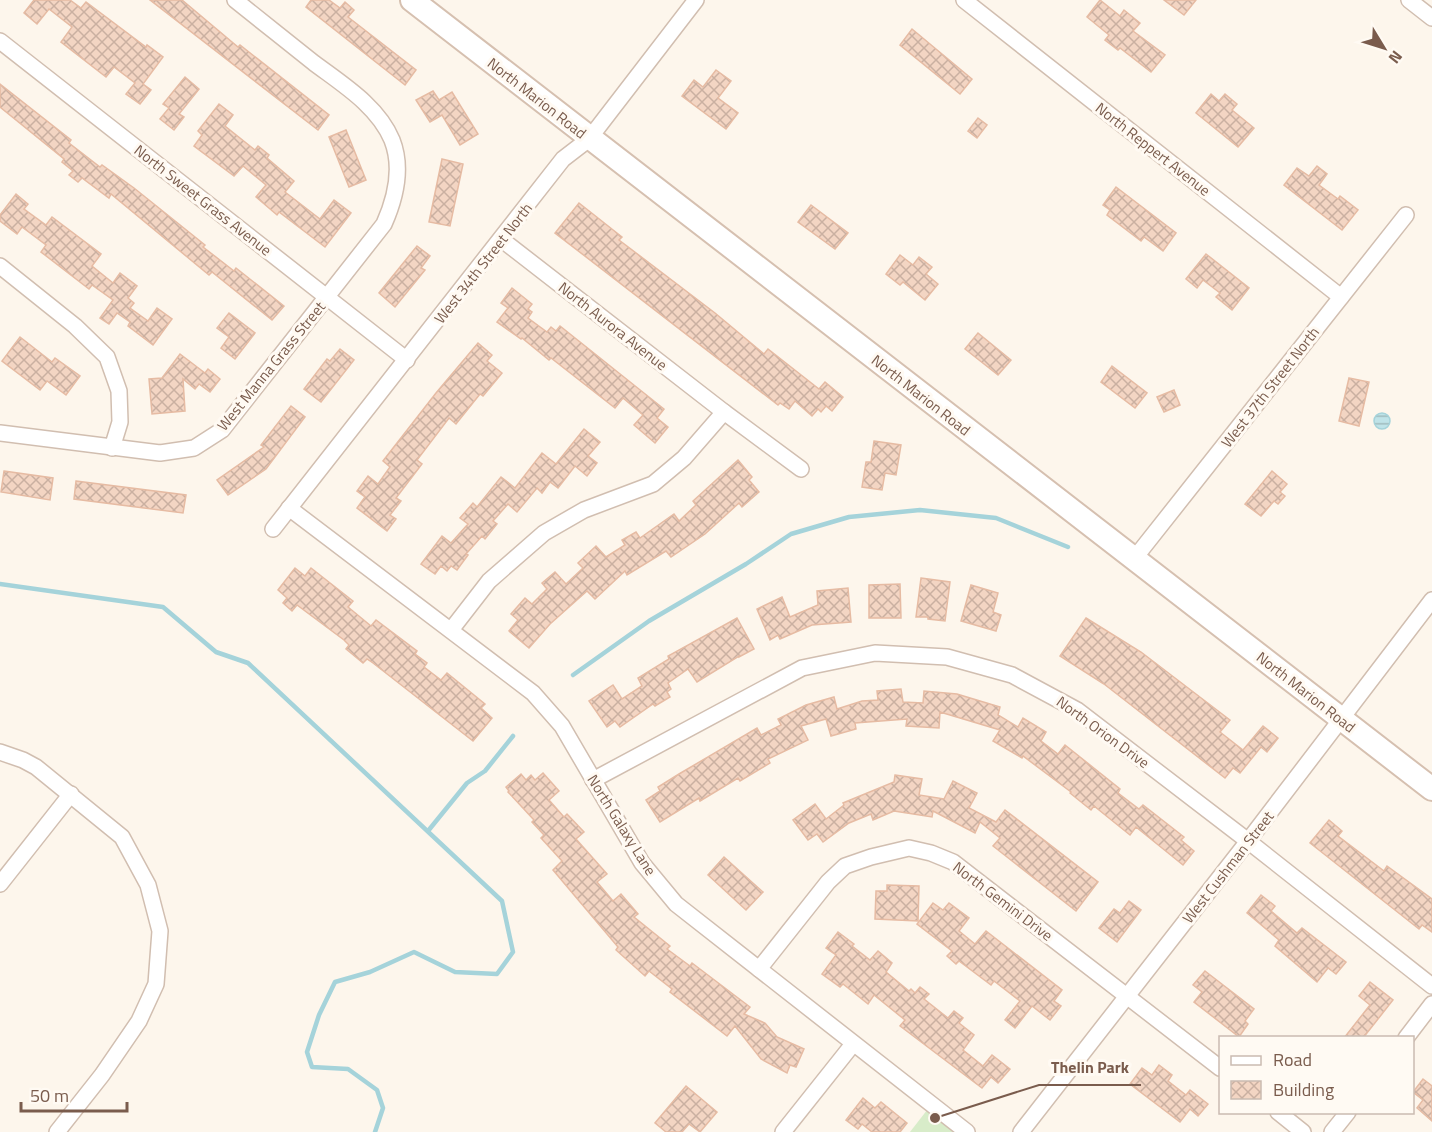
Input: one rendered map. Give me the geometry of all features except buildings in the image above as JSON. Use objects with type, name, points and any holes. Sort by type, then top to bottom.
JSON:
[{"type":"main road","name":"North Marion Road","points":[[412,0],[1432,789]]},
{"type":"street","name":"West Manna Grass Street","points":[[0,433],[160,453],[194,448],[222,430],[384,224],[398,186],[397,161],[392,139],[376,115],[356,96],[235,0]]},
{"type":"street","name":"West 34th Street North","points":[[273,529],[563,159],[589,139],[696,0]]},
{"type":"street","name":"North Reppert Avenue","points":[[964,0],[1341,297]]},
{"type":"street","points":[[1409,0],[1432,18]]},
{"type":"street","name":"North Sweet Grass Avenue","points":[[0,41],[407,360]]},
{"type":"street","name":"West 37th Street North","points":[[1134,559],[1406,215]]},
{"type":"street","name":"North Aurora Avenue","points":[[501,240],[801,469]]},
{"type":"street","points":[[0,266],[75,326],[107,357],[119,391],[120,422],[112,448]]},
{"type":"street","points":[[451,630],[489,581],[544,533],[584,510],[653,484],[684,458],[724,412]]},
{"type":"street","name":"North Galaxy Lane","points":[[289,508],[533,693],[562,726],[642,863],[676,904],[967,1132]]},
{"type":"street","name":"West Cushman Street","points":[[1021,1132],[1432,600]]},
{"type":"street","name":"North Orion Drive","points":[[593,780],[802,668],[875,653],[947,657],[1012,675],[1077,710],[1432,986]]},
{"type":"street","points":[[0,752],[36,767],[122,837],[148,885],[160,931],[156,984],[139,1022],[102,1075],[57,1132]]},
{"type":"street","points":[[0,884],[71,794]]},
{"type":"street","name":"North Gemini Drive","points":[[759,969],[828,882],[845,866],[870,857],[909,848],[931,853],[953,862],[1219,1066]]},
{"type":"street","points":[[1408,1036],[1432,1004]]},
{"type":"street","points":[[783,1132],[853,1044]]},
{"type":"street","points":[[1279,1114],[1304,1132]]},
{"type":"street","points":[[1332,1132],[1347,1114]]},
{"type":"green space","points":[[931,1105],[966,1132],[910,1132]]},
{"type":"water","points":[[1382,413],[1390,421],[1382,429],[1374,421]]},
{"type":"waterway","points":[[573,675],[649,621],[746,564],[791,534],[849,517],[920,510],[996,518],[1068,547]]},
{"type":"waterway","points":[[0,584],[163,607],[216,652],[248,663],[502,901],[513,952],[497,974],[455,972],[414,952],[370,972],[335,982],[319,1015],[307,1052],[312,1067],[348,1069],[377,1090],[383,1108],[375,1132]]},
{"type":"waterway","points":[[428,831],[467,783],[485,771],[513,736]]},
{"type":"place","name":"Thelin Park","points":[[935,1118]]}]
